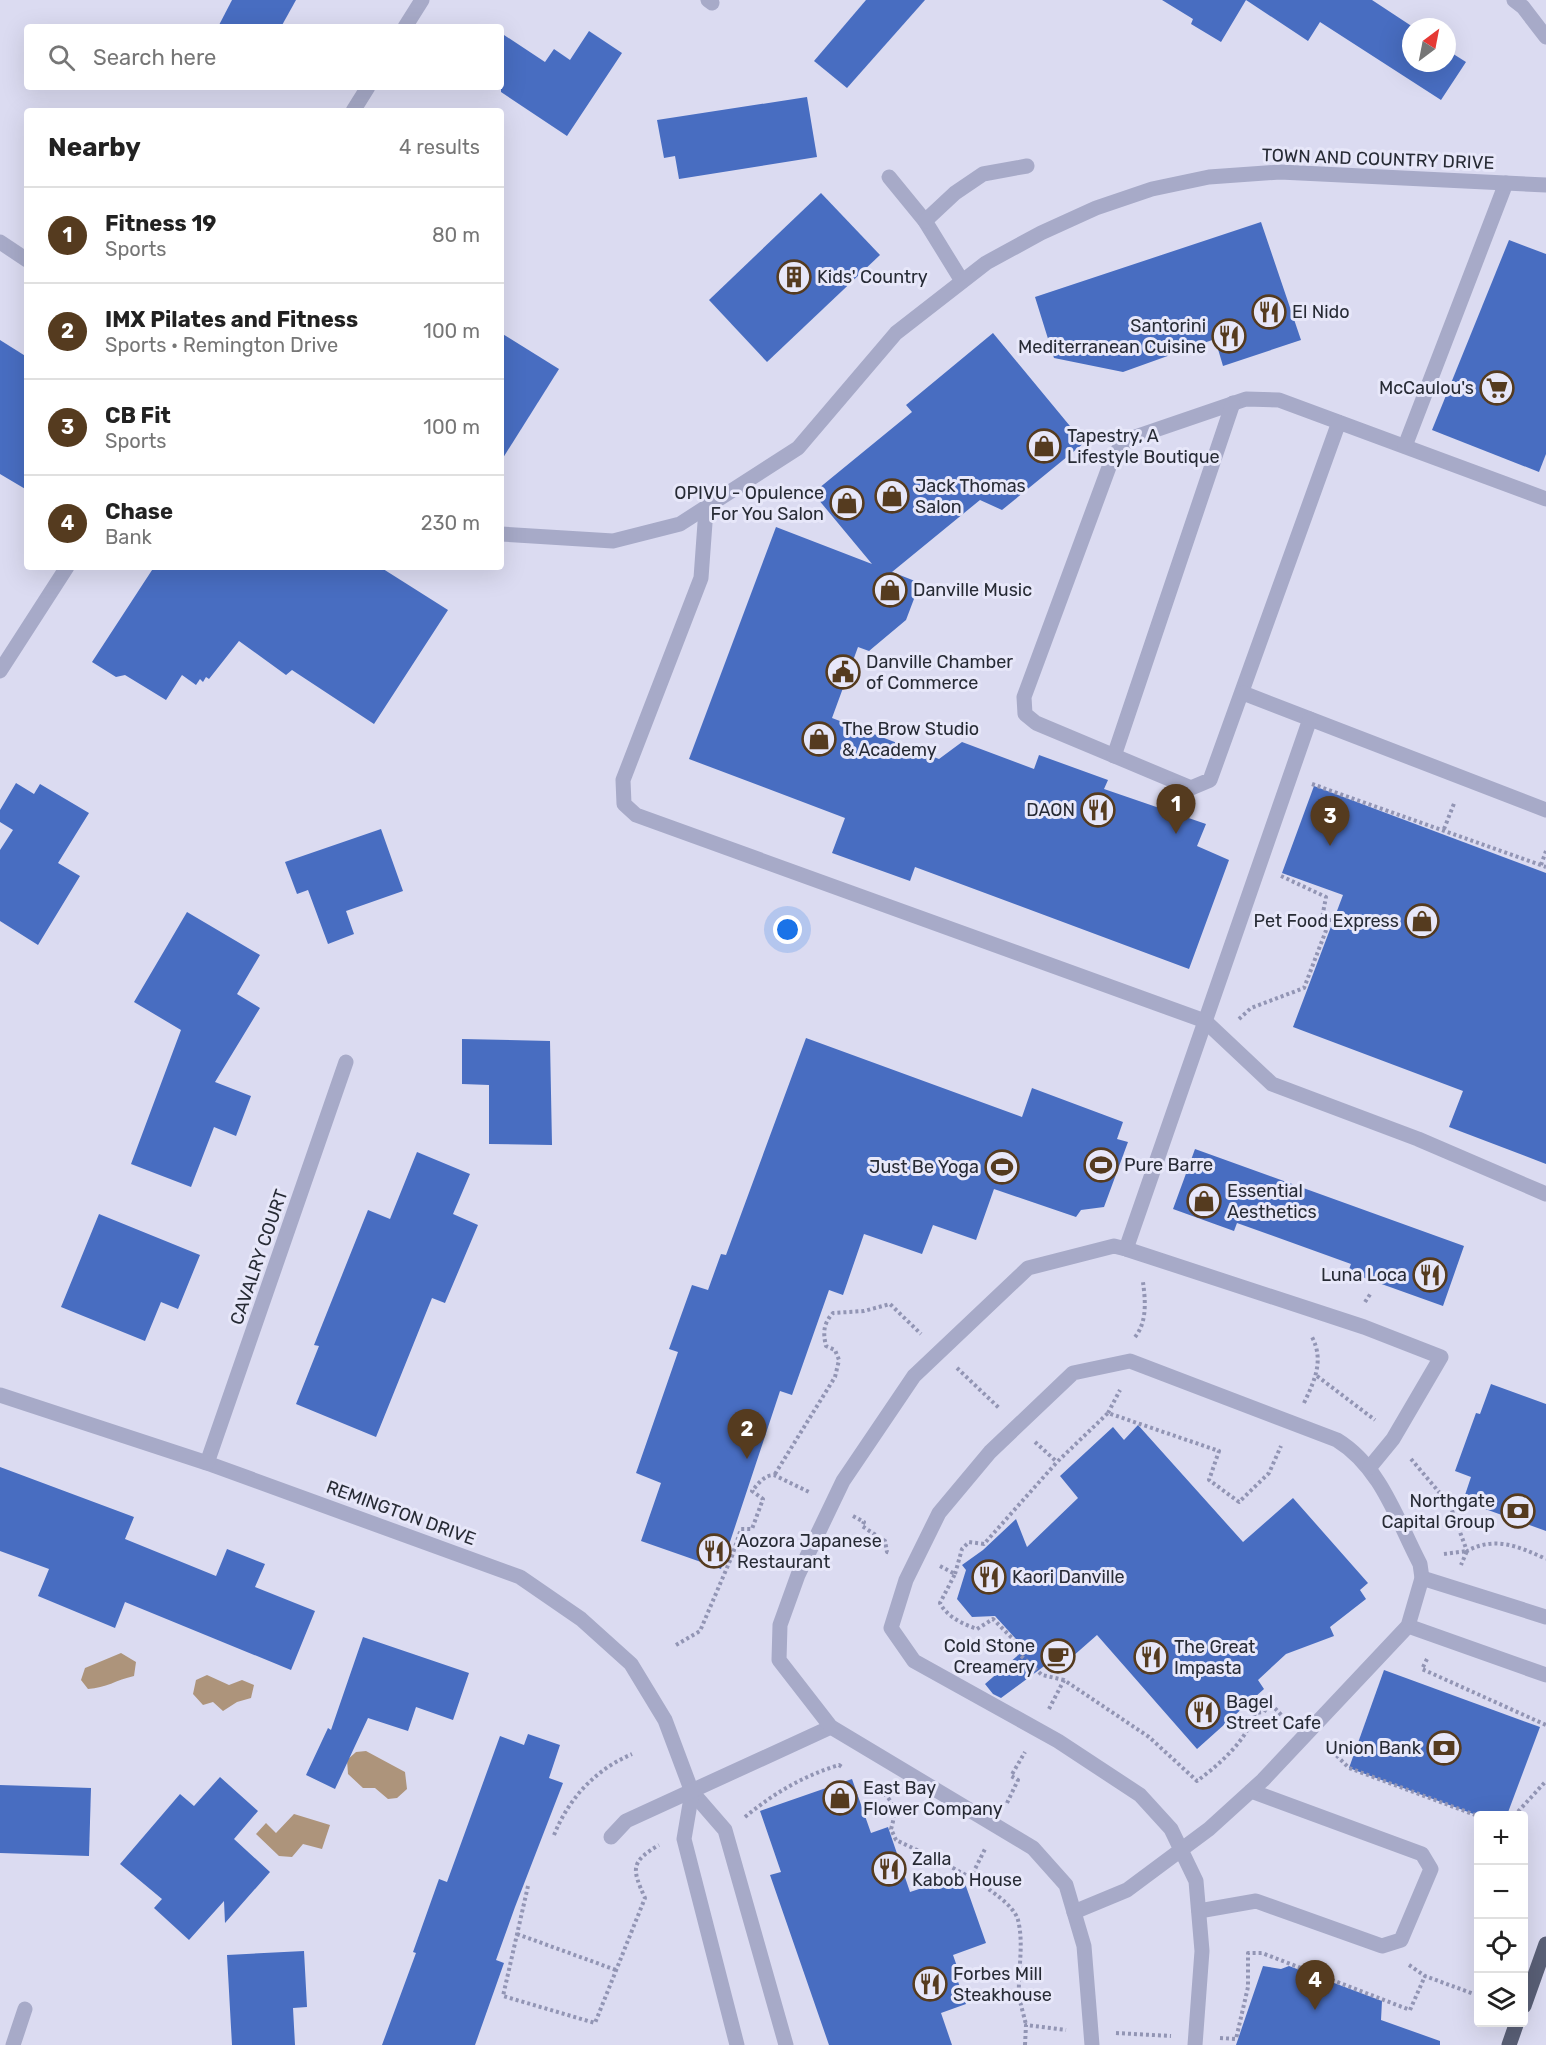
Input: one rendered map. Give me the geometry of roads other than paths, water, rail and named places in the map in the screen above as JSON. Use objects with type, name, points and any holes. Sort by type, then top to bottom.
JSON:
[{"type":"main road","points":[[1528,1995],[1546,1944]]},
{"type":"main road","points":[[1509,2045],[1515,2027]]},
{"type":"street","points":[[407,24],[422,0]]},
{"type":"street","points":[[1514,0],[1523,7],[1546,37]]},
{"type":"street","points":[[355,108],[366,90]]},
{"type":"street","points":[[925,221],[955,193],[984,174],[1027,166]]},
{"type":"street","name":"TOWN AND COUNTRY DRIVE","points":[[504,534],[613,541],[680,524],[798,448],[896,333],[986,263],[1096,208],[1152,189],[1209,177],[1280,172],[1546,185]]},
{"type":"street","points":[[889,177],[925,221],[962,281]]},
{"type":"street","points":[[1405,447],[1506,183]]},
{"type":"street","points":[[0,242],[24,258]]},
{"type":"street","points":[[1339,422],[1210,780],[1191,789],[1036,723],[1025,714],[1024,697],[1112,459],[1121,446],[1132,438],[1246,399],[1279,400],[1339,422],[1405,447],[1546,499]]},
{"type":"street","points":[[1114,756],[1233,404]]},
{"type":"street","points":[[706,509],[701,578],[623,780],[624,804],[636,815],[1205,1021],[1272,1084],[1418,1139],[1546,1194]]},
{"type":"street","points":[[0,671],[65,570]]},
{"type":"street","points":[[1243,693],[1546,810]]},
{"type":"street","points":[[1126,1249],[1310,719]]},
{"type":"street","name":"CAVALRY COURT","points":[[207,1463],[346,1062]]},
{"type":"street","points":[[1092,2039],[1084,1946],[1066,1885],[1033,1848],[831,1727],[779,1660],[780,1625],[798,1575],[843,1480],[914,1376],[1028,1268],[1114,1246],[1152,1256],[1322,1313],[1441,1357],[1393,1439],[1370,1467]]},
{"type":"street","points":[[1074,1912],[1127,1890],[1180,1848],[1209,1829],[1251,1791],[1408,1626],[1422,1578],[1420,1564],[1370,1467],[1355,1451],[1337,1440],[1130,1361],[1073,1373],[990,1452],[939,1513],[906,1580],[891,1628],[914,1660],[1039,1730],[1140,1795],[1171,1829],[1180,1848],[1197,1881],[1202,1951],[1196,2041]]},
{"type":"street","name":"REMINGTON DRIVE","points":[[0,1395],[207,1463],[520,1577],[581,1619],[631,1664],[665,1720],[693,1792]]},
{"type":"street","points":[[1422,1578],[1546,1617]]},
{"type":"street","points":[[1408,1626],[1546,1675]]},
{"type":"street","points":[[611,1837],[626,1821],[831,1727]]},
{"type":"street","points":[[1199,1911],[1256,1901],[1382,1946],[1401,1940],[1431,1869],[1422,1854],[1251,1791]]},
{"type":"street","points":[[693,1792],[684,1839],[737,2045]]},
{"type":"street","points":[[693,1792],[725,1830],[786,2045]]},
{"type":"street","points":[[13,2045],[25,2008]]},
{"type":"place","name":"Kids' Country","points":[[794,277]]},
{"type":"place","name":"El Nido","points":[[1269,312]]},
{"type":"place","name":"Santorini Mediterranean Cuisine","points":[[1229,336]]},
{"type":"place","name":"McCaulou's","points":[[1497,388]]},
{"type":"place","name":"Tapestry, A Lifestyle Boutique","points":[[1044,446]]},
{"type":"place","name":"Jack Thomas Salon","points":[[892,496]]},
{"type":"place","name":"OPIVU - Opulence For You Salon","points":[[847,503]]},
{"type":"place","name":"Danville Music","points":[[890,590]]},
{"type":"place","name":"Danville Chamber of Commerce","points":[[843,672]]},
{"type":"place","name":"The Brow Studio & Academy","points":[[819,739]]},
{"type":"place","name":"DAON","points":[[1098,810]]},
{"type":"place","name":"Fitness 19","points":[[1176,834]]},
{"type":"place","name":"CB Fit","points":[[1330,846]]},
{"type":"place","name":"Pet Food Express","points":[[1422,921]]},
{"type":"place","name":"Pure Barre","points":[[1101,1165]]},
{"type":"place","name":"Just Be Yoga","points":[[1002,1167]]},
{"type":"place","name":"Essential Aesthetics","points":[[1204,1201]]},
{"type":"place","name":"Luna Loca","points":[[1430,1275]]},
{"type":"place","name":"IMX Pilates and Fitness","points":[[747,1459]]},
{"type":"place","name":"Northgate Capital Group","points":[[1518,1511]]},
{"type":"place","name":"Aozora Japanese Restaurant","points":[[714,1551]]},
{"type":"place","name":"Kaori Danville","points":[[989,1577]]},
{"type":"place","name":"Cold Stone Creamery","points":[[1058,1656]]},
{"type":"place","name":"The Great Impasta","points":[[1151,1657]]},
{"type":"place","name":"Bagel Street Cafe","points":[[1203,1712]]},
{"type":"place","name":"Union Bank","points":[[1444,1748]]},
{"type":"place","name":"East Bay Flower Company","points":[[840,1798]]},
{"type":"place","name":"Zalla Kabob House","points":[[889,1869]]},
{"type":"place","name":"Forbes Mill Steakhouse","points":[[930,1984]]},
{"type":"place","name":"Chase","points":[[1315,2010]]}]
